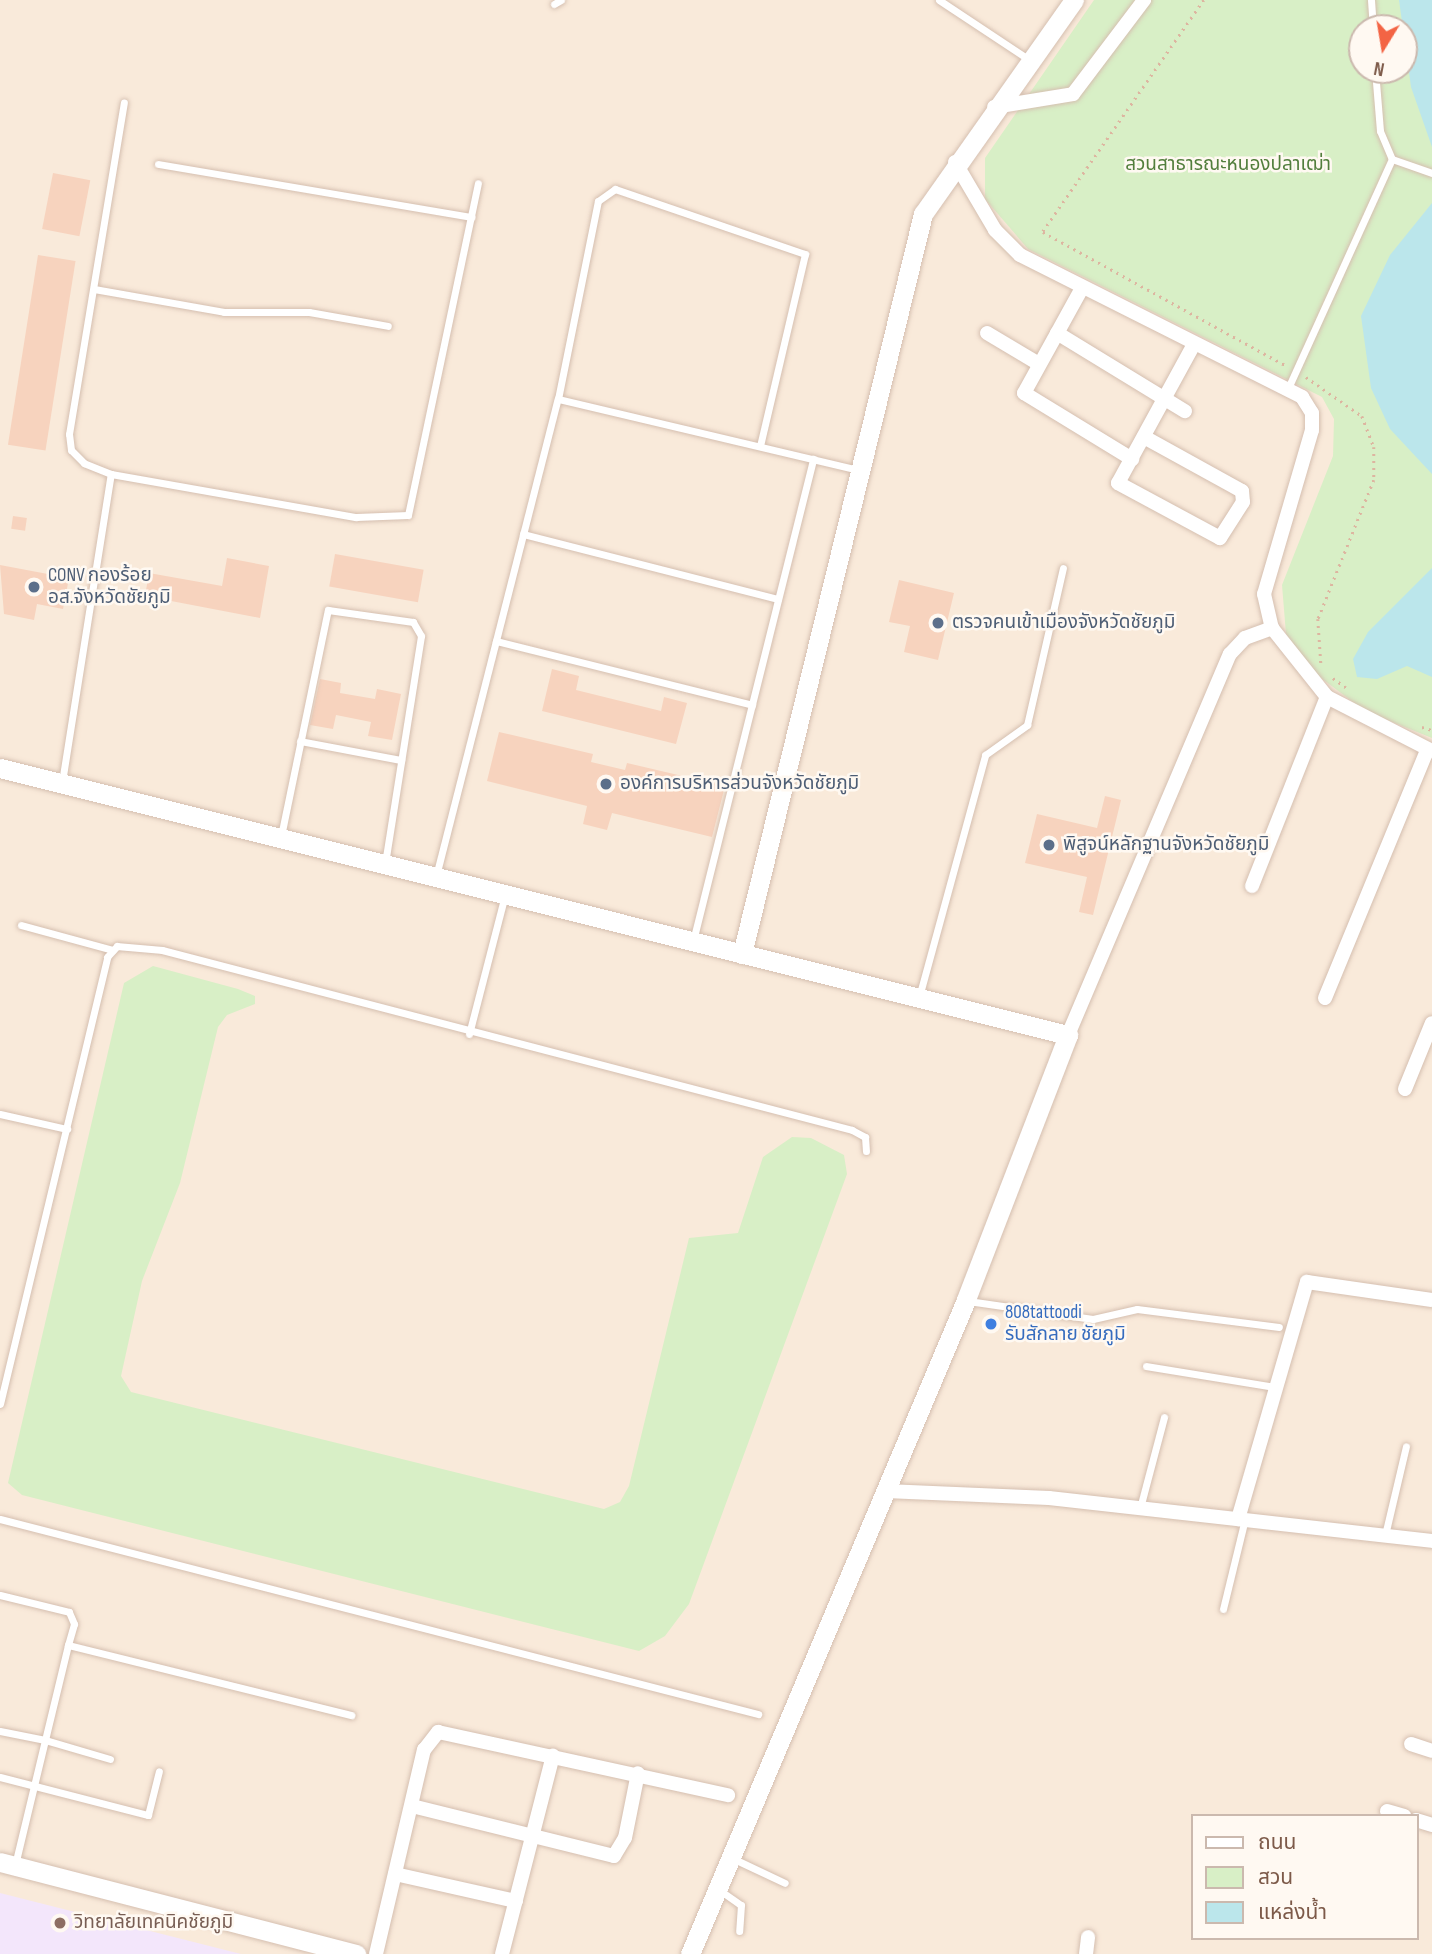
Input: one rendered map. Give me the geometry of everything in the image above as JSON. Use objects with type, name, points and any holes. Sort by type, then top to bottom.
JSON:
[{"type":"street","points":[[742,954],[912,247],[923,214],[993,107],[1073,0]]},
{"type":"street","points":[[993,107],[1073,94],[1144,0]]},
{"type":"street","points":[[955,162],[1011,247],[1082,288],[1194,344],[1289,386],[1312,413],[1312,430],[1264,594],[1272,628],[1327,697],[1430,751],[1325,998]]},
{"type":"street","points":[[1082,288],[1024,393],[1132,459]]},
{"type":"street","points":[[987,333],[1039,364]]},
{"type":"street","points":[[1057,333],[1185,411]]},
{"type":"street","points":[[1144,437],[1242,491],[1243,502],[1225,534],[1214,537],[1118,483],[1194,344]]},
{"type":"street","points":[[690,1954],[966,1300],[1068,1035],[1230,654],[1245,638],[1272,628]]},
{"type":"street","points":[[1252,886],[1327,697]]},
{"type":"street","points":[[0,768],[1068,1035]]},
{"type":"street","points":[[1405,1089],[1432,1023]]},
{"type":"street","points":[[1241,1519],[1274,1387],[1307,1282],[1432,1300]]},
{"type":"street","points":[[886,1491],[1140,1508],[1428,1540],[1432,1526]]},
{"type":"street","points":[[376,1954],[424,1750],[438,1731],[638,1773],[728,1796]]},
{"type":"street","points":[[1411,1744],[1432,1751]]},
{"type":"street","points":[[502,1954],[553,1755]]},
{"type":"street","points":[[412,1806],[532,1838],[614,1856],[625,1838],[638,1773]]},
{"type":"street","points":[[1387,1811],[1397,1814]]},
{"type":"street","points":[[7,1864],[356,1954]]},
{"type":"street","points":[[395,1874],[516,1901]]},
{"type":"street","points":[[1086,1954],[1087,1937]]},
{"type":"lane","points":[[939,0],[1028,59]]},
{"type":"lane","points":[[1377,84],[1380,131],[1392,159],[1432,173]]},
{"type":"lane","points":[[124,103],[69,434],[71,450],[84,463],[111,474],[356,517],[408,515],[478,183]]},
{"type":"lane","points":[[1289,386],[1392,159]]},
{"type":"lane","points":[[158,164],[472,218]]},
{"type":"lane","points":[[436,877],[558,400],[598,201],[615,189],[805,254],[760,446]]},
{"type":"lane","points":[[94,289],[224,312],[309,312],[388,326]]},
{"type":"lane","points":[[558,400],[858,470]]},
{"type":"lane","points":[[693,941],[813,459]]},
{"type":"lane","points":[[62,783],[111,474]]},
{"type":"lane","points":[[523,534],[778,599]]},
{"type":"lane","points":[[919,998],[985,755],[1027,725],[1063,568]]},
{"type":"lane","points":[[281,838],[324,617],[334,607],[419,628],[385,864]]},
{"type":"lane","points":[[496,641],[752,705]]},
{"type":"lane","points":[[300,741],[401,760]]},
{"type":"lane","points":[[469,1034],[505,894]]},
{"type":"lane","points":[[21,925],[113,950],[162,950],[469,1034],[852,1130],[865,1137],[866,1150]]},
{"type":"lane","points":[[0,1404],[113,950]]},
{"type":"lane","points":[[0,1114],[67,1129]]},
{"type":"lane","points":[[966,1300],[1085,1318],[1137,1309],[1279,1327]]},
{"type":"lane","points":[[1146,1366],[1274,1387]]},
{"type":"lane","points":[[1140,1508],[1164,1417]]},
{"type":"lane","points":[[1385,1535],[1406,1446]]},
{"type":"lane","points":[[0,1519],[758,1714]]},
{"type":"lane","points":[[1223,1609],[1241,1519]]},
{"type":"lane","points":[[0,1595],[69,1612],[74,1623],[34,1785],[7,1864]]},
{"type":"lane","points":[[68,1645],[351,1715]]},
{"type":"lane","points":[[0,1731],[45,1740],[110,1759]]},
{"type":"lane","points":[[0,1777],[148,1815],[159,1771]]},
{"type":"lane","points":[[730,1857],[785,1883]]},
{"type":"lane","points":[[717,1888],[741,1905],[739,1931]]},
{"type":"shaded area","points":[[0,0],[1432,0],[1432,1954],[0,1954]]},
{"type":"shaded area","name":"วิทยาลัยเทคนิคชัยภูมิ","points":[[0,1893],[241,1954],[0,1954]]},
{"type":"green space","name":"สวนสาธารณะหนองปลาเฒ่า","points":[[1094,0],[1432,0],[1432,738],[1365,711],[1317,675],[1286,634],[1282,585],[1333,456],[1334,419],[1322,397],[1028,249],[985,199],[985,158]]},
{"type":"green space","points":[[153,966],[238,989],[255,996],[255,1004],[227,1015],[218,1027],[180,1183],[142,1281],[121,1376],[131,1392],[604,1509],[620,1502],[629,1486],[689,1238],[738,1233],[763,1157],[792,1137],[811,1138],[844,1155],[847,1174],[689,1604],[665,1636],[639,1651],[22,1495],[8,1483],[124,983]]},
{"type":"water","points":[[1399,0],[1432,0],[1432,147],[1411,84],[1418,84],[1418,14],[1401,14]]},
{"type":"water","points":[[1432,203],[1432,474],[1390,429],[1371,388],[1361,316],[1390,255]]},
{"type":"water","points":[[1432,568],[1432,677],[1407,666],[1377,679],[1357,677],[1353,659],[1368,632]]},
{"type":"building","points":[[53,173],[90,180],[79,236],[42,229]]},
{"type":"building","points":[[38,255],[76,261],[45,451],[8,445]]},
{"type":"building","points":[[13,516],[27,518],[25,531],[11,529]]},
{"type":"building","points":[[335,554],[424,570],[418,602],[329,586]]},
{"type":"building","points":[[227,558],[269,566],[260,618],[145,596],[149,573],[222,586]]},
{"type":"building","name":"CONV กองร้อย อส.จังหวัดชัยภูมิ","points":[[0,565],[69,578],[63,609],[37,604],[34,620],[4,614]]},
{"type":"building","points":[[899,580],[954,593],[938,660],[904,652],[910,626],[889,622]]},
{"type":"building","points":[[552,669],[579,676],[576,690],[661,711],[664,697],[687,703],[676,744],[542,711]]},
{"type":"building","points":[[320,679],[341,683],[340,693],[375,699],[377,689],[401,694],[392,740],[368,736],[371,722],[336,715],[333,729],[310,725]]},
{"type":"building","name":"องค์การบริหารส่วนจังหวัดชัยภูมิ","points":[[499,732],[593,754],[591,762],[625,770],[627,763],[725,786],[712,837],[612,813],[607,830],[583,824],[587,806],[487,781]]},
{"type":"building","points":[[1105,796],[1121,800],[1093,915],[1079,912],[1087,877],[1025,863],[1037,814],[1097,828]]},
{"type":"place","name":"CONV กองร้อย อส.จังหวัดชัยภูมิ","points":[[34,587]]},
{"type":"place","name":"ตรวจคนเข้าเมืองจังหวัดชัยภูมิ","points":[[938,623]]},
{"type":"place","name":"องค์การบริหารส่วนจังหวัดชัยภูมิ","points":[[606,784]]},
{"type":"place","name":"พิสูจน์หลักฐานจังหวัดชัยภูมิ","points":[[1049,845]]},
{"type":"place","name":"808tattoodi รับสักลาย ชัยภูมิ","points":[[991,1324]]},
{"type":"place","name":"วิทยาลัยเทคนิคชัยภูมิ","points":[[60,1923]]}]
